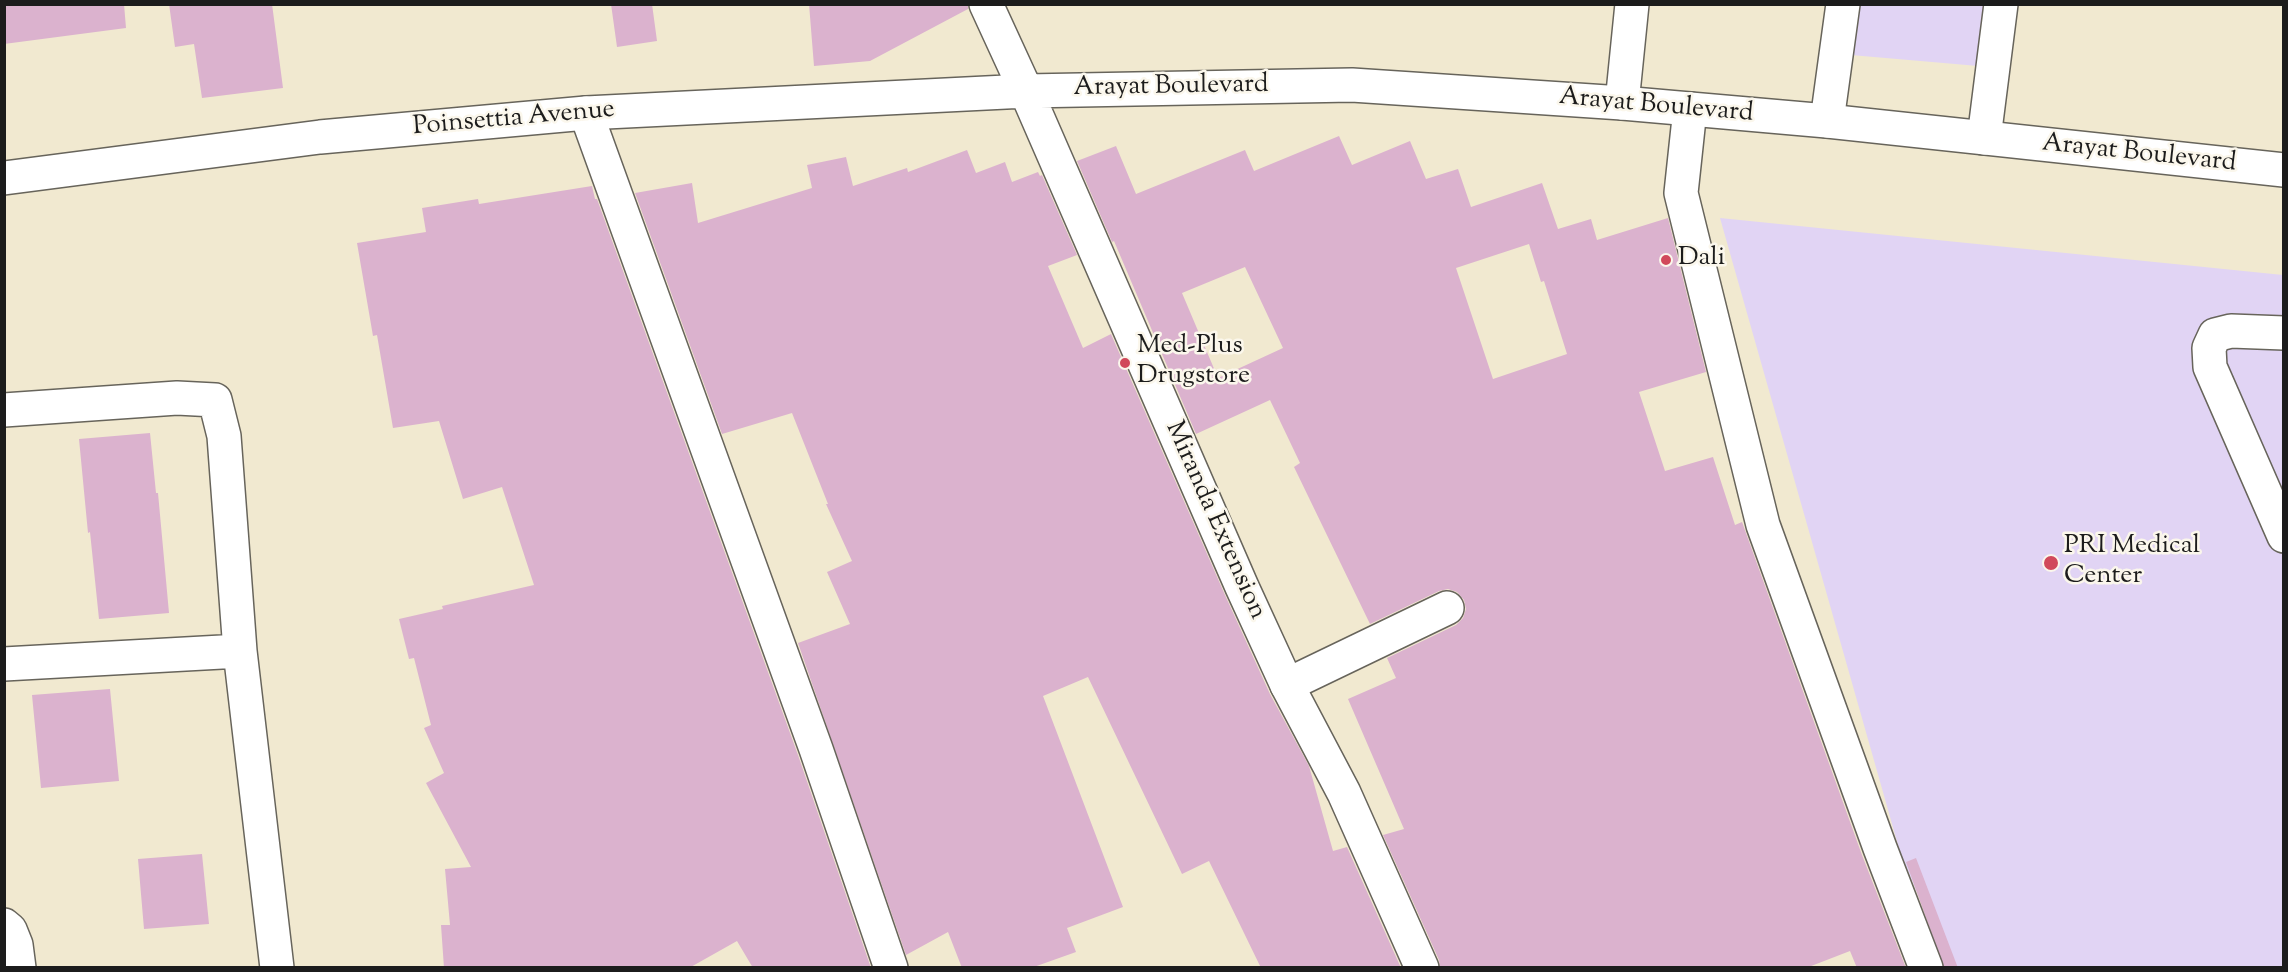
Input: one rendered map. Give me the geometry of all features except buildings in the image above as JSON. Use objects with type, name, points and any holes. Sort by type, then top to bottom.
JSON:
[{"type":"main road","name":"Miranda Extension","points":[[986,4],[1232,566],[1287,685],[1344,793],[1422,968]]},
{"type":"main road","points":[[1622,103],[1632,4]]},
{"type":"main road","points":[[1827,121],[1844,4]]},
{"type":"main road","points":[[1984,138],[2001,4]]},
{"type":"main road","name":"Arayat Boulevard","points":[[1026,91],[1352,85],[1622,103],[1827,121],[2283,170]]},
{"type":"main road","name":"Poinsettia Avenue","points":[[4,178],[320,137],[586,113],[1026,91]]},
{"type":"main road","points":[[1690,109],[1681,193],[1763,525],[1926,968]]},
{"type":"main road","points":[[586,113],[816,749],[891,968]]},
{"type":"main road","points":[[2283,333],[2231,331],[2215,335],[2209,348],[2210,367],[2283,536]]},
{"type":"main road","points":[[4,410],[177,398],[215,400],[224,436],[240,651],[277,968]]},
{"type":"main road","points":[[1287,685],[1447,608]]},
{"type":"main road","points":[[4,664],[240,651]]},
{"type":"main road","points":[[4,925],[10,930],[16,945],[19,968]]},
{"type":"shaded area","points":[[1831,5],[1985,5],[1978,66],[1828,53]]},
{"type":"shaded area","name":"PRI Medical Center","points":[[1720,218],[2283,275],[2283,967],[1948,967],[1900,852]]},
{"type":"place","name":"Dali","points":[[1666,260]]},
{"type":"place","name":"Med-Plus Drugstore","points":[[1125,363]]},
{"type":"place","name":"PRI Medical Center","points":[[2051,563]]}]
